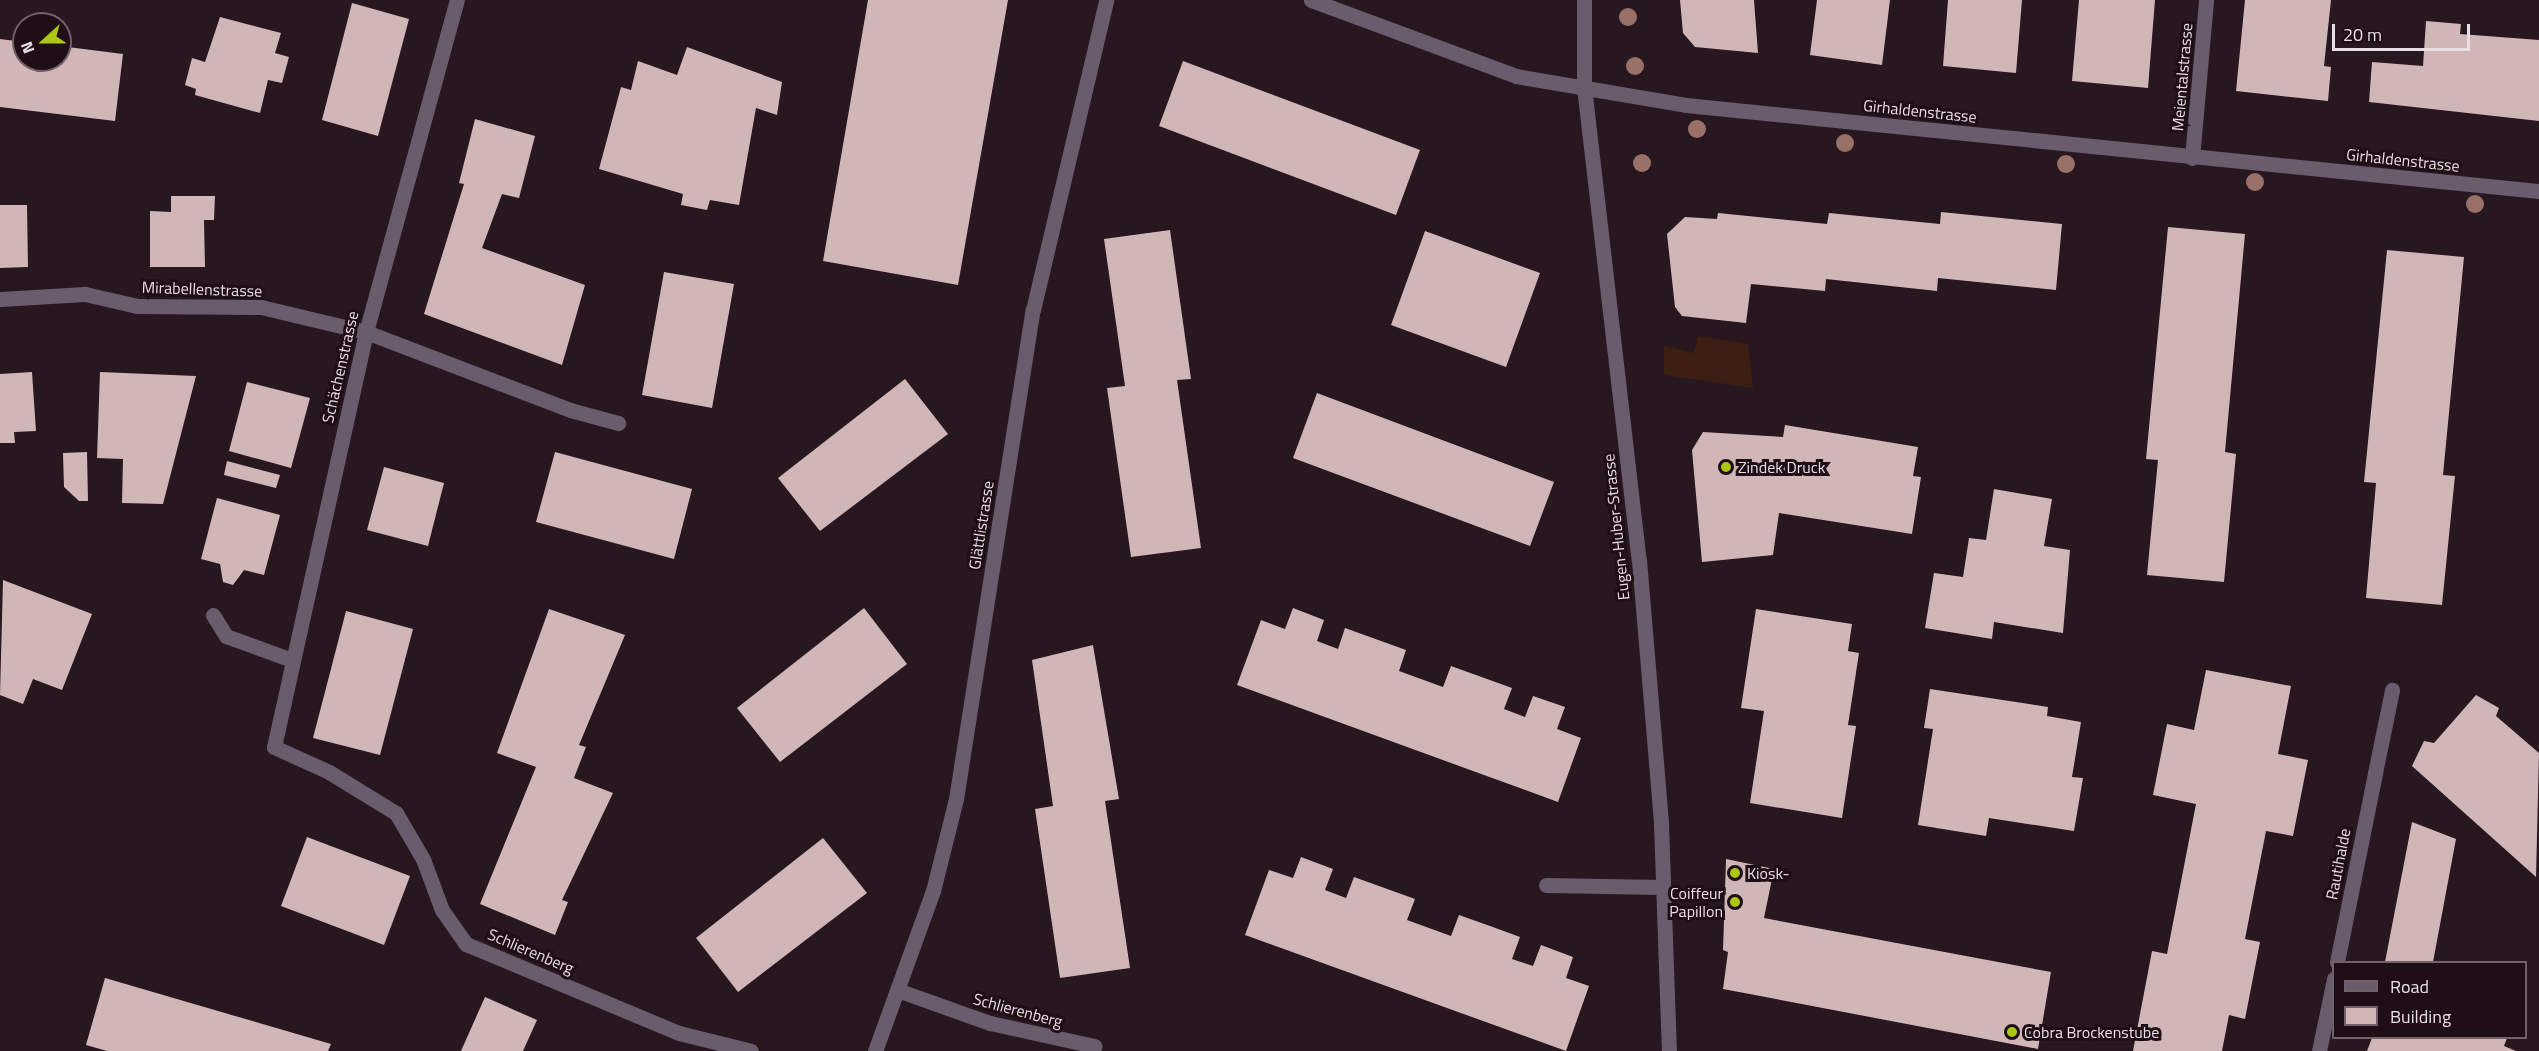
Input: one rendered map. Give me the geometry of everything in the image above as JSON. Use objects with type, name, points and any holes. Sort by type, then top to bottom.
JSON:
[{"type":"street","name":"Schächenstrasse","points":[[274,747],[366,332],[457,0]]},
{"type":"street","name":"Glättlistrasse","points":[[875,1051],[900,991],[933,891],[956,799],[1033,310],[1106,0]]},
{"type":"street","name":"Girhaldenstrasse","points":[[1311,0],[1516,76],[1686,105],[2193,158],[2539,191]]},
{"type":"street","name":"Eugen-Huber-Strasse","points":[[1584,0],[1584,87],[1639,560],[1672,1050]]},
{"type":"street","name":"Meientalstrasse","points":[[2193,158],[2206,0]]},
{"type":"street","name":"Mirabellenstrasse","points":[[0,299],[85,294],[137,306],[261,307],[366,332],[570,410],[618,423]]},
{"type":"street","points":[[213,615],[226,636],[292,660]]},
{"type":"street","name":"Rautihalde","points":[[2337,961],[2392,690]]},
{"type":"street","name":"Schlierenberg","points":[[274,747],[329,772],[396,813],[423,859],[442,910],[466,944],[679,1033],[751,1051]]},
{"type":"street","points":[[1546,885],[1662,887]]},
{"type":"street","points":[[2319,1051],[2332,989]]},
{"type":"street","name":"Schlierenberg","points":[[900,991],[990,1023],[1095,1046]]},
{"type":"shaded area","points":[[1698,336],[1748,344],[1753,388],[1664,375],[1664,346],[1694,353]]},
{"type":"building","points":[[868,0],[1008,0],[958,285],[823,261]]},
{"type":"building","points":[[1680,0],[1754,0],[1758,53],[1695,47],[1683,33]]},
{"type":"building","points":[[1817,0],[1890,0],[1882,65],[1810,55]]},
{"type":"building","points":[[1948,0],[2022,0],[2016,73],[1943,66]]},
{"type":"building","points":[[2079,0],[2155,0],[2148,88],[2072,81]]},
{"type":"building","points":[[2245,0],[2331,0],[2324,66],[2331,67],[2328,101],[2236,91]]},
{"type":"building","points":[[352,3],[409,19],[378,136],[322,120]]},
{"type":"building","points":[[220,17],[281,33],[275,53],[289,57],[282,83],[268,80],[260,113],[195,95],[196,89],[185,85],[192,58],[205,62]]},
{"type":"building","points":[[2426,21],[2461,24],[2460,34],[2539,40],[2539,121],[2369,102],[2372,62],[2423,66]]},
{"type":"building","points":[[0,39],[12,40],[12,72],[72,72],[72,48],[123,54],[115,121],[0,107]]},
{"type":"building","points":[[687,47],[782,82],[777,115],[756,108],[739,205],[710,200],[707,210],[681,205],[683,194],[599,169],[621,87],[631,90],[638,61],[677,75]]},
{"type":"building","points":[[1183,61],[1420,150],[1396,215],[1159,126]]},
{"type":"building","points":[[475,119],[535,136],[519,198],[502,194],[482,248],[585,285],[562,365],[424,314],[464,184],[459,183]]},
{"type":"building","points":[[171,196],[215,196],[214,220],[204,220],[205,267],[150,267],[150,211],[171,212]]},
{"type":"building","points":[[0,205],[27,205],[28,267],[0,268]]},
{"type":"building","points":[[1941,212],[2062,224],[2056,290],[1938,278],[1937,291],[1826,279],[1825,291],[1751,284],[1746,323],[1682,316],[1675,307],[1667,234],[1685,217],[1717,219],[1718,213],[1827,224],[1829,213],[1940,224]]},
{"type":"building","points":[[2168,227],[2245,234],[2225,452],[2236,454],[2224,582],[2147,575],[2158,460],[2146,459]]},
{"type":"building","points":[[1170,230],[1191,379],[1177,380],[1201,548],[1131,557],[1107,388],[1125,386],[1104,239]]},
{"type":"building","points":[[1425,231],[1540,273],[1506,367],[1391,325]]},
{"type":"building","points":[[2387,250],[2464,257],[2443,475],[2455,476],[2442,605],[2366,598],[2376,483],[2364,482]]},
{"type":"building","points":[[664,272],[734,284],[712,408],[642,395]]},
{"type":"building","points":[[32,372],[36,431],[14,432],[15,443],[0,443],[0,374]]},
{"type":"building","points":[[100,372],[196,376],[163,504],[122,503],[123,459],[97,458]]},
{"type":"building","points":[[905,379],[948,434],[820,531],[778,478]]},
{"type":"building","points":[[247,382],[310,398],[291,468],[229,451]]},
{"type":"building","points":[[1317,393],[1554,482],[1530,546],[1293,458]]},
{"type":"building","points":[[1785,425],[1918,447],[1913,476],[1921,477],[1912,534],[1779,513],[1773,555],[1702,562],[1692,450],[1703,432],[1783,437]]},
{"type":"building","points":[[87,452],[88,501],[79,501],[64,487],[63,453]]},
{"type":"building","points":[[555,452],[692,489],[674,559],[536,522]]},
{"type":"building","points":[[227,461],[280,475],[276,488],[224,475]]},
{"type":"building","points":[[384,467],[444,483],[428,546],[367,530]]},
{"type":"building","points":[[1994,489],[2052,499],[2044,546],[2070,550],[2063,633],[1994,622],[1992,639],[1925,628],[1934,573],[1963,577],[1969,538],[1986,540]]},
{"type":"building","points":[[217,498],[280,515],[264,575],[244,570],[233,585],[223,582],[220,564],[201,559]]},
{"type":"building","points":[[3,580],[92,614],[62,690],[33,679],[23,704],[0,695]]},
{"type":"building","points":[[864,608],[907,664],[780,762],[737,708]]},
{"type":"building","points":[[1293,608],[1324,620],[1317,641],[1338,649],[1345,628],[1406,650],[1399,671],[1443,687],[1451,666],[1512,688],[1504,709],[1525,717],[1533,696],[1565,707],[1557,729],[1581,738],[1558,802],[1237,685],[1261,620],[1285,629]]},
{"type":"building","points":[[549,609],[625,635],[579,745],[586,747],[574,778],[613,793],[562,900],[568,902],[555,935],[480,904],[536,767],[497,753]]},
{"type":"building","points":[[1756,609],[1852,624],[1848,651],[1859,653],[1848,725],[1856,726],[1842,818],[1750,803],[1764,711],[1741,708]]},
{"type":"building","points":[[346,611],[413,629],[380,755],[313,738]]},
{"type":"building","points":[[1093,645],[1119,799],[1105,801],[1130,968],[1060,978],[1035,809],[1053,806],[1032,660]]},
{"type":"building","points":[[2206,670],[2291,686],[2278,754],[2308,760],[2293,836],[2266,831],[2245,939],[2260,942],[2245,1019],[2229,1015],[2222,1051],[2133,1051],[2152,951],[2167,954],[2196,804],[2153,795],[2167,724],[2194,730]]},
{"type":"building","points":[[1930,689],[2048,707],[2047,716],[2081,722],[2072,777],[2083,778],[2074,831],[1989,818],[1986,836],[1918,825],[1933,729],[1924,728]]},
{"type":"building","points":[[2476,695],[2499,708],[2496,716],[2539,753],[2536,877],[2412,766],[2424,741],[2434,743]]},
{"type":"building","points":[[2412,822],[2456,839],[2433,961],[2385,961]]},
{"type":"building","points":[[307,837],[410,876],[384,945],[281,906]]},
{"type":"building","points":[[823,838],[867,893],[738,992],[696,938]]},
{"type":"building","points":[[1301,857],[1333,869],[1325,890],[1346,898],[1354,877],[1415,899],[1407,920],[1451,936],[1459,915],[1520,937],[1512,959],[1533,966],[1541,945],[1573,957],[1566,978],[1589,986],[1566,1051],[1245,935],[1269,870],[1293,878]]},
{"type":"building","points":[[1726,859],[1774,869],[1764,918],[2051,972],[2038,1049],[1723,989],[1728,952],[1723,950]]},
{"type":"building","points":[[105,978],[331,1044],[328,1051],[107,1051],[86,1045]]},
{"type":"building","points":[[485,997],[537,1020],[523,1051],[461,1051]]},
{"type":"building","points":[[2372,1039],[2507,1039],[2504,1046],[2516,1051],[2367,1051]]},
{"type":"place","name":"Zindek Druck","points":[[1726,467]]},
{"type":"place","name":"Kiosk-","points":[[1735,873]]},
{"type":"place","name":"Coiffeur Papillon","points":[[1735,902]]},
{"type":"place","name":"Cobra Brockenstube","points":[[2012,1032]]}]
